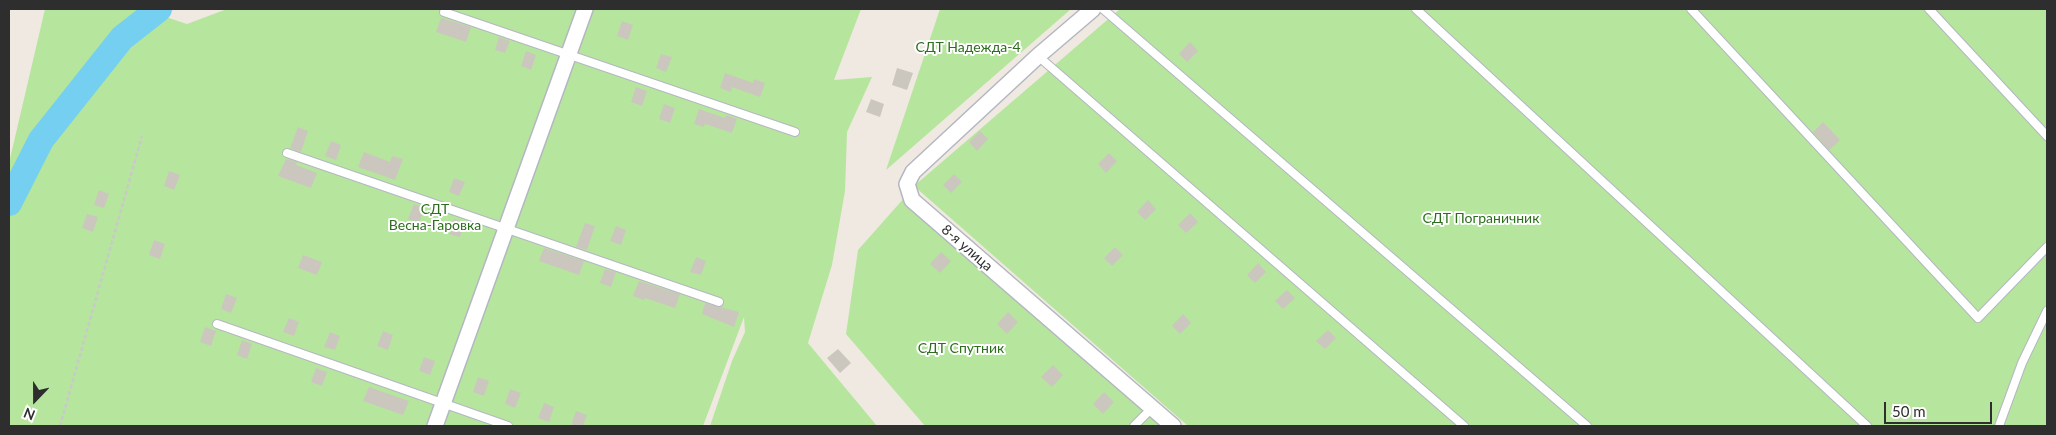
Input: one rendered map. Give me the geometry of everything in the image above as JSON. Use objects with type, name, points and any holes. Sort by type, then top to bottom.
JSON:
[{"type":"street","points":[[435,426],[584,9]]},
{"type":"street","name":"8-я улица","points":[[1093,9],[1038,56],[913,172],[907,184],[912,200],[1173,426]]},
{"type":"lane","points":[[1103,9],[1587,426]]},
{"type":"lane","points":[[1416,9],[1867,426]]},
{"type":"lane","points":[[1691,9],[1978,318],[2047,247]]},
{"type":"lane","points":[[1929,9],[2047,136]]},
{"type":"lane","points":[[444,12],[795,132]]},
{"type":"lane","points":[[1038,56],[1464,426]]},
{"type":"lane","points":[[287,153],[719,302]]},
{"type":"lane","points":[[1999,426],[2022,364],[2047,312]]},
{"type":"lane","points":[[217,324],[508,426]]},
{"type":"lane","points":[[1134,426],[1152,408]]},
{"type":"path","points":[[60,426],[142,136]]},
{"type":"green space","name":"СДТ Весна-Гаровка","points":[[45,9],[142,9],[187,24],[227,9],[861,9],[834,80],[872,77],[847,132],[845,191],[832,265],[808,343],[877,426],[710,426],[732,361],[745,332],[744,317],[703,426],[9,426],[9,163]]},
{"type":"green space","name":"СДТ Надежда-4","points":[[940,9],[1071,9],[886,170]]},
{"type":"green space","name":"СДТ Пограничник","points":[[1120,9],[2047,9],[2047,426],[1188,426],[914,186]]},
{"type":"green space","name":"СДТ Спутник","points":[[905,197],[1169,426],[925,426],[846,334],[858,250]]},
{"type":"building","points":[[441,18],[471,27],[466,42],[436,32]]},
{"type":"building","points":[[622,21],[633,25],[628,40],[617,36]]},
{"type":"building","points":[[499,37],[510,41],[505,53],[495,50]]},
{"type":"building","points":[[1190,42],[1198,51],[1187,62],[1179,54]]},
{"type":"building","points":[[526,51],[536,55],[531,70],[521,66]]},
{"type":"building","points":[[661,54],[672,57],[666,72],[656,68]]},
{"type":"building","points":[[897,68],[913,73],[907,90],[892,85]]},
{"type":"building","points":[[725,73],[753,83],[754,79],[765,83],[760,97],[732,87],[731,92],[720,88]]},
{"type":"building","points":[[636,87],[647,91],[642,106],[631,102]]},
{"type":"building","points":[[871,99],[884,104],[880,117],[866,112]]},
{"type":"building","points":[[664,104],[675,108],[670,123],[659,119]]},
{"type":"building","points":[[699,109],[725,118],[726,115],[737,119],[732,133],[705,124],[704,127],[694,124]]},
{"type":"building","points":[[1823,122],[1840,140],[1829,150],[1813,132]]},
{"type":"building","points":[[298,127],[308,131],[301,152],[290,148]]},
{"type":"building","points":[[980,131],[988,139],[977,151],[969,142]]},
{"type":"building","points":[[331,141],[341,145],[336,160],[325,156]]},
{"type":"building","points":[[364,152],[390,162],[392,156],[403,159],[395,180],[358,167]]},
{"type":"building","points":[[1109,153],[1117,161],[1106,173],[1098,164]]},
{"type":"building","points":[[286,159],[297,162],[296,165],[317,173],[311,188],[278,176]]},
{"type":"building","points":[[169,171],[180,175],[174,190],[164,186]]},
{"type":"building","points":[[954,174],[962,182],[951,193],[943,185]]},
{"type":"building","points":[[454,178],[465,182],[459,196],[449,192]]},
{"type":"building","points":[[99,190],[109,194],[104,208],[94,205]]},
{"type":"building","points":[[1148,200],[1156,209],[1145,220],[1137,212]]},
{"type":"building","points":[[414,204],[424,208],[419,223],[408,219]]},
{"type":"building","points":[[1190,213],[1198,222],[1186,233],[1178,225]]},
{"type":"building","points":[[87,214],[98,217],[93,232],[82,228]]},
{"type":"building","points":[[454,219],[465,223],[460,237],[449,234]]},
{"type":"building","points":[[585,223],[595,226],[587,250],[576,247]]},
{"type":"building","points":[[616,226],[626,230],[621,245],[610,241]]},
{"type":"building","points":[[154,240],[165,244],[160,259],[149,255]]},
{"type":"building","points":[[1115,247],[1123,255],[1112,266],[1104,258]]},
{"type":"building","points":[[544,248],[584,261],[579,275],[539,261]]},
{"type":"building","points":[[941,252],[951,261],[940,273],[930,264]]},
{"type":"building","points":[[303,255],[322,262],[317,275],[298,268]]},
{"type":"building","points":[[696,257],[706,261],[701,275],[690,272]]},
{"type":"building","points":[[1258,263],[1266,272],[1255,283],[1247,275]]},
{"type":"building","points":[[605,269],[616,272],[611,287],[600,283]]},
{"type":"building","points":[[639,281],[680,294],[675,308],[633,296]]},
{"type":"building","points":[[1287,290],[1295,298],[1283,309],[1275,301]]},
{"type":"building","points":[[226,294],[237,298],[231,313],[221,309]]},
{"type":"building","points":[[705,303],[739,312],[734,327],[702,314]]},
{"type":"building","points":[[1008,312],[1018,322],[1007,334],[997,324]]},
{"type":"building","points":[[1183,314],[1191,323],[1180,334],[1172,326]]},
{"type":"building","points":[[289,318],[299,322],[294,336],[283,332]]},
{"type":"building","points":[[205,327],[216,331],[211,346],[200,342]]},
{"type":"building","points":[[1328,330],[1336,338],[1325,349],[1316,341]]},
{"type":"building","points":[[383,331],[393,335],[388,350],[377,346]]},
{"type":"building","points":[[330,332],[340,336],[335,350],[324,347]]},
{"type":"building","points":[[242,340],[252,344],[247,359],[237,355]]},
{"type":"building","points":[[838,349],[851,363],[840,373],[827,358]]},
{"type":"building","points":[[424,357],[435,361],[430,375],[419,371]]},
{"type":"building","points":[[1053,365],[1063,375],[1052,387],[1041,377]]},
{"type":"building","points":[[316,368],[327,372],[322,386],[311,382]]},
{"type":"building","points":[[478,377],[489,381],[484,396],[473,392]]},
{"type":"building","points":[[369,387],[409,401],[403,415],[363,401]]},
{"type":"building","points":[[510,389],[521,393],[515,408],[505,404]]},
{"type":"building","points":[[1104,392],[1114,402],[1103,414],[1093,404]]},
{"type":"building","points":[[544,403],[554,407],[549,422],[538,418]]},
{"type":"building","points":[[576,411],[587,415],[583,426],[571,426]]},
{"type":"waterway","points":[[9,203],[41,140],[122,38],[159,9]]}]
